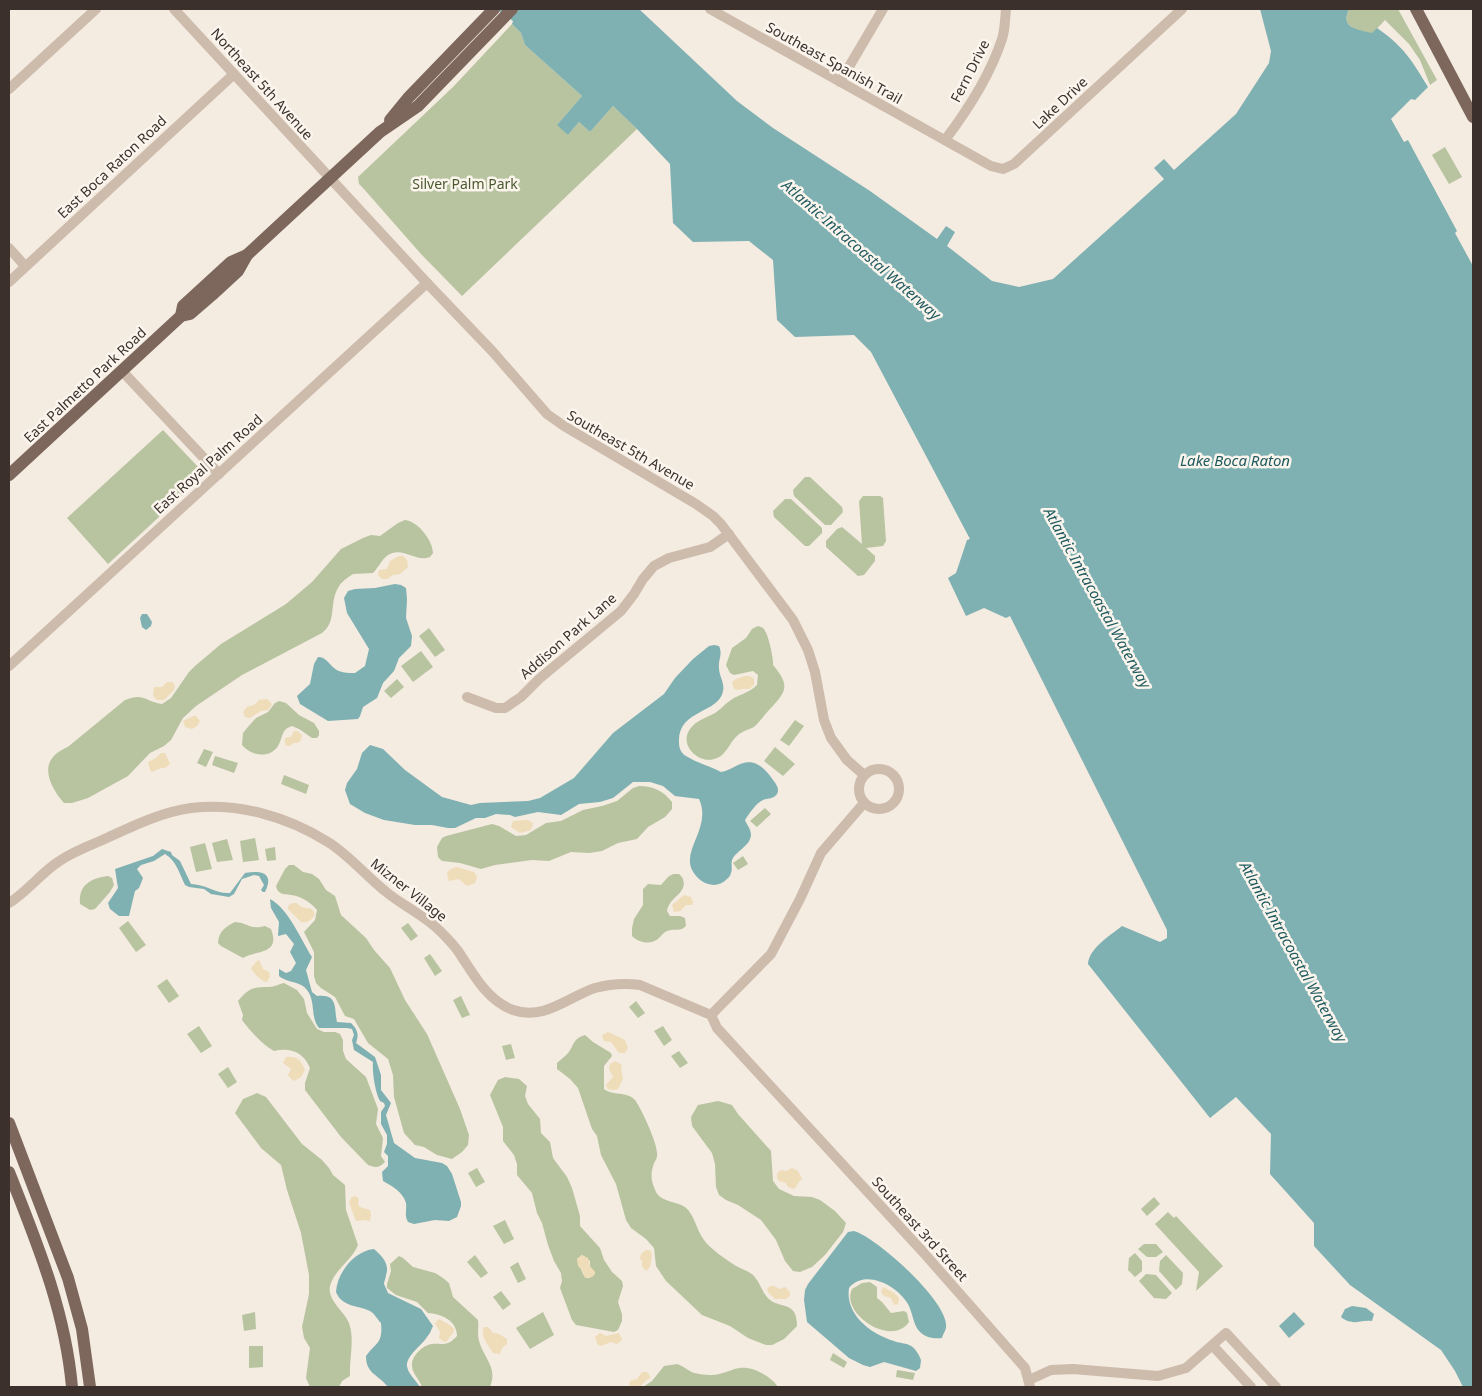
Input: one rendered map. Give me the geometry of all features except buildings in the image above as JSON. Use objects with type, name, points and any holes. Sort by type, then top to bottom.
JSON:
[{"type":"main road","name":"East Palmetto Park Road","points":[[454,60],[494,9]]},
{"type":"main road","name":"East Palmetto Park Road","points":[[9,475],[181,316],[190,314],[238,271],[248,256],[380,132],[408,98],[512,9]]},
{"type":"main road","points":[[1416,9],[1473,117]]},
{"type":"main road","points":[[9,1123],[68,1278],[82,1329],[90,1387]]},
{"type":"main road","points":[[9,1172],[38,1243],[54,1290],[68,1354],[72,1387]]},
{"type":"street","points":[[9,89],[96,9]]},
{"type":"street","name":"Northeast 5th Avenue","points":[[174,9],[330,179]]},
{"type":"street","name":"Southeast Spanish Trail","points":[[710,9],[945,140]]},
{"type":"street","points":[[840,82],[883,9]]},
{"type":"street","name":"Fern Drive","points":[[945,140],[970,105],[990,66],[1002,40],[1006,9]]},
{"type":"street","name":"Lake Drive","points":[[945,140],[991,166],[1003,169],[1014,164],[1182,9]]},
{"type":"street","name":"East Boca Raton Road","points":[[9,282],[234,74]]},
{"type":"street","name":"Southeast 5th Avenue","points":[[330,179],[493,352],[553,419],[714,516],[796,625],[808,650],[815,672],[824,720],[831,738],[847,760],[864,776]]},
{"type":"street","points":[[9,248],[25,266]]},
{"type":"street","name":"East Royal Palm Road","points":[[9,665],[426,283]]},
{"type":"street","points":[[122,371],[219,474]]},
{"type":"street","name":"Addison Park Lane","points":[[468,697],[496,708],[505,708],[521,697],[539,679],[621,611],[643,578],[654,566],[669,558],[710,548],[729,534]]},
{"type":"street","points":[[876,769],[888,771],[897,780],[899,786],[897,799],[888,807],[875,809],[864,803],[859,792],[859,786],[864,776],[876,769]]},
{"type":"street","points":[[711,1015],[771,954],[822,853],[864,803]]},
{"type":"street","name":"Mizner Village","points":[[9,903],[58,862],[150,819],[190,808],[247,810],[289,822],[330,843],[388,894],[426,918],[440,930],[456,948],[488,993],[506,1007],[522,1012],[538,1012],[551,1009],[596,988],[608,985],[629,984],[640,985],[711,1015]]},
{"type":"street","name":"Southeast 3rd Street","points":[[711,1015],[717,1028],[1025,1368],[1030,1383]]},
{"type":"street","points":[[1030,1383],[1051,1370],[1073,1369],[1158,1376],[1186,1368],[1226,1334],[1276,1387]]},
{"type":"street","points":[[1213,1346],[1251,1387]]},
{"type":"green space","points":[[1349,9],[1398,9],[1437,80],[1430,85],[1420,60],[1409,44],[1385,20],[1372,34],[1361,31],[1348,24],[1347,15]]},
{"type":"green space","name":"Silver Palm Park","points":[[512,24],[521,33],[525,45],[582,96],[558,124],[568,135],[579,122],[590,132],[613,106],[637,129],[462,296],[421,254],[359,184],[358,177],[453,87]]},
{"type":"green space","points":[[1445,147],[1462,177],[1449,184],[1432,155]]},
{"type":"green space","points":[[163,430],[200,469],[198,481],[108,564],[67,518]]},
{"type":"green space","points":[[805,477],[810,477],[842,507],[843,512],[831,525],[825,525],[794,496],[793,490]]},
{"type":"green space","points":[[863,496],[880,496],[883,498],[886,541],[883,546],[866,548],[875,556],[875,561],[864,575],[858,576],[826,547],[826,541],[837,529],[842,527],[862,544],[859,501]]},
{"type":"green space","points":[[785,499],[791,499],[822,528],[822,533],[809,546],[805,546],[774,517],[773,511]]},
{"type":"green space","points":[[405,520],[415,524],[424,532],[432,548],[433,553],[430,557],[419,558],[399,552],[394,553],[388,555],[373,573],[353,574],[342,582],[338,588],[335,594],[330,623],[322,633],[242,675],[196,706],[183,718],[171,740],[150,753],[128,776],[88,798],[72,803],[64,803],[50,781],[48,769],[56,754],[69,746],[125,700],[141,697],[162,704],[171,698],[195,666],[221,644],[286,604],[312,582],[341,549],[371,535],[380,536]]},
{"type":"green space","points":[[758,626],[763,628],[768,637],[773,665],[782,678],[784,689],[779,698],[756,725],[739,734],[720,756],[710,760],[698,757],[689,747],[687,741],[687,735],[692,726],[757,685],[758,675],[753,671],[734,675],[730,673],[726,665],[732,648],[746,638],[752,629]]},
{"type":"green space","points":[[429,628],[445,650],[435,657],[419,636]]},
{"type":"green space","points":[[421,651],[433,667],[413,682],[401,666]]},
{"type":"green space","points":[[397,679],[404,687],[391,698],[384,691]]},
{"type":"green space","points":[[279,701],[286,703],[299,715],[314,723],[319,731],[319,735],[317,738],[312,738],[292,726],[286,729],[275,750],[265,754],[250,752],[242,745],[243,733],[256,718],[268,712]]},
{"type":"green space","points":[[795,720],[804,726],[789,746],[780,740]]},
{"type":"green space","points":[[775,747],[795,764],[783,776],[764,761]]},
{"type":"green space","points":[[204,749],[213,752],[206,767],[197,763]]},
{"type":"green space","points":[[215,756],[238,763],[234,773],[212,765]]},
{"type":"green space","points":[[284,775],[309,785],[306,794],[281,784]]},
{"type":"green space","points":[[639,786],[654,788],[662,792],[672,802],[672,809],[665,817],[648,827],[637,839],[618,843],[602,851],[589,853],[571,852],[549,861],[532,860],[495,865],[481,869],[460,863],[442,861],[438,857],[437,847],[442,838],[446,836],[492,824],[516,836],[526,835],[546,823],[561,821],[583,810],[617,801],[633,788]]},
{"type":"green space","points":[[765,808],[771,814],[757,827],[750,821]]},
{"type":"green space","points":[[255,838],[259,860],[243,862],[240,841]]},
{"type":"green space","points":[[227,839],[233,860],[217,862],[212,843]]},
{"type":"green space","points":[[205,843],[212,869],[196,872],[190,847]]},
{"type":"green space","points":[[275,847],[276,860],[267,861],[265,849]]},
{"type":"green space","points":[[743,856],[748,864],[738,870],[733,863]]},
{"type":"green space","points":[[289,865],[294,865],[303,872],[312,874],[319,879],[326,890],[335,896],[341,915],[366,938],[390,968],[405,1000],[427,1034],[460,1109],[469,1135],[468,1145],[452,1159],[437,1155],[424,1147],[415,1145],[404,1133],[394,1097],[393,1075],[388,1059],[368,1043],[354,1019],[345,1016],[335,997],[316,983],[314,976],[314,952],[304,932],[315,920],[317,910],[302,898],[279,892],[276,886]]},
{"type":"green space","points":[[673,874],[679,874],[684,882],[681,891],[671,902],[667,911],[670,916],[685,918],[686,926],[682,929],[670,930],[652,942],[638,940],[632,936],[632,928],[634,919],[643,905],[643,889],[648,884],[661,885]]},
{"type":"green space","points":[[108,876],[112,878],[114,885],[95,909],[90,910],[80,904],[83,887],[91,881]]},
{"type":"green space","points":[[128,921],[146,945],[136,952],[119,928]]},
{"type":"green space","points":[[235,922],[252,927],[265,926],[271,929],[273,943],[266,950],[243,958],[221,946],[218,943],[221,932]]},
{"type":"green space","points":[[408,923],[418,936],[411,941],[401,928]]},
{"type":"green space","points":[[430,954],[442,971],[435,976],[424,958]]},
{"type":"green space","points":[[167,979],[179,996],[169,1003],[157,986]]},
{"type":"green space","points":[[284,983],[297,990],[304,999],[307,1013],[317,1029],[340,1034],[343,1040],[343,1051],[346,1059],[366,1077],[378,1109],[376,1124],[383,1138],[381,1156],[385,1162],[381,1165],[375,1167],[368,1165],[341,1137],[305,1090],[305,1083],[310,1068],[304,1058],[296,1052],[286,1050],[274,1051],[256,1037],[242,1020],[243,1015],[238,1001],[245,993],[255,988],[271,987]]},
{"type":"green space","points":[[461,996],[470,1015],[462,1018],[453,1000]]},
{"type":"green space","points":[[636,1001],[645,1013],[638,1018],[629,1007]]},
{"type":"green space","points":[[199,1026],[212,1046],[201,1053],[187,1034]]},
{"type":"green space","points":[[663,1026],[672,1040],[664,1046],[654,1031]]},
{"type":"green space","points":[[585,1035],[611,1053],[612,1056],[604,1066],[604,1089],[632,1097],[638,1104],[645,1119],[657,1151],[652,1175],[656,1192],[661,1198],[685,1207],[691,1214],[701,1236],[710,1247],[736,1266],[753,1275],[770,1300],[792,1309],[797,1326],[784,1339],[772,1345],[766,1345],[748,1338],[730,1326],[702,1315],[666,1281],[656,1266],[654,1248],[646,1239],[631,1228],[626,1220],[616,1184],[601,1155],[597,1136],[592,1129],[578,1088],[557,1069],[557,1063],[569,1052],[576,1040]]},
{"type":"green space","points":[[511,1044],[515,1058],[506,1060],[502,1046]]},
{"type":"green space","points":[[679,1051],[688,1063],[680,1068],[671,1056]]},
{"type":"green space","points":[[228,1067],[237,1082],[228,1088],[218,1074]]},
{"type":"green space","points":[[505,1077],[519,1079],[527,1086],[525,1096],[528,1104],[540,1119],[541,1133],[550,1142],[553,1158],[567,1177],[572,1188],[580,1216],[580,1226],[600,1248],[604,1260],[612,1272],[622,1281],[623,1286],[618,1302],[622,1321],[618,1330],[614,1332],[576,1325],[572,1320],[560,1288],[562,1281],[561,1273],[548,1245],[532,1193],[517,1175],[517,1164],[514,1155],[503,1141],[503,1127],[490,1095],[498,1080]],"holes":[[[582,1255],[590,1261],[590,1278],[587,1278],[583,1274],[577,1259]]]},
{"type":"green space","points":[[257,1093],[266,1097],[302,1144],[322,1160],[333,1175],[345,1185],[346,1210],[358,1245],[335,1275],[330,1286],[333,1301],[347,1319],[352,1336],[350,1376],[342,1381],[339,1387],[310,1387],[306,1378],[310,1348],[304,1338],[302,1327],[309,1294],[309,1275],[301,1233],[281,1165],[261,1148],[235,1113],[243,1099]]},
{"type":"green space","points":[[718,1101],[732,1105],[771,1151],[773,1181],[779,1189],[794,1196],[812,1197],[820,1200],[835,1211],[846,1223],[843,1232],[825,1255],[812,1267],[800,1272],[793,1271],[785,1261],[776,1240],[761,1220],[719,1195],[716,1187],[715,1164],[712,1153],[692,1126],[691,1117],[698,1105]]},
{"type":"green space","points":[[477,1168],[485,1182],[476,1187],[468,1173]]},
{"type":"green space","points":[[1154,1197],[1160,1204],[1147,1216],[1141,1209]]},
{"type":"green space","points":[[1168,1212],[1174,1218],[1176,1216],[1223,1266],[1196,1291],[1199,1272],[1155,1224]]},
{"type":"green space","points":[[505,1220],[514,1239],[504,1244],[493,1226]]},
{"type":"green space","points":[[1144,1244],[1156,1244],[1163,1252],[1156,1257],[1147,1257],[1138,1249]]},
{"type":"green space","points":[[1135,1253],[1142,1261],[1142,1271],[1135,1277],[1128,1270],[1129,1258]]},
{"type":"green space","points":[[475,1255],[488,1273],[481,1278],[467,1262]]},
{"type":"green space","points":[[1166,1255],[1183,1273],[1182,1284],[1176,1290],[1159,1271],[1160,1261]]},
{"type":"green space","points":[[399,1256],[413,1267],[435,1273],[443,1278],[449,1283],[453,1297],[478,1320],[479,1341],[491,1368],[492,1380],[490,1387],[422,1387],[412,1369],[413,1358],[421,1349],[429,1345],[450,1342],[457,1336],[456,1330],[447,1319],[428,1313],[417,1302],[396,1295],[387,1288],[391,1271],[390,1264]]},
{"type":"green space","points":[[518,1262],[526,1279],[518,1283],[510,1267]]},
{"type":"green space","points":[[1146,1274],[1156,1275],[1172,1293],[1166,1299],[1154,1298],[1139,1281]]},
{"type":"green space","points":[[870,1282],[877,1287],[877,1298],[891,1313],[904,1311],[907,1313],[909,1322],[901,1329],[891,1331],[880,1329],[860,1317],[853,1308],[850,1298],[852,1289],[862,1283]]},
{"type":"green space","points":[[501,1291],[511,1304],[503,1310],[493,1297]]},
{"type":"green space","points":[[255,1312],[256,1329],[244,1331],[242,1315]]},
{"type":"green space","points":[[543,1312],[554,1335],[530,1349],[516,1328]]},
{"type":"green space","points":[[249,1346],[263,1346],[263,1367],[249,1368]]},
{"type":"green space","points":[[833,1353],[847,1362],[844,1368],[830,1360]]},
{"type":"green space","points":[[677,1364],[694,1373],[706,1375],[714,1375],[740,1368],[756,1370],[767,1376],[778,1387],[643,1387],[652,1381],[664,1366]]},
{"type":"green space","points":[[897,1370],[915,1373],[913,1380],[896,1377]]},
{"type":"sand","points":[[403,556],[407,560],[408,567],[400,574],[382,579],[378,575],[379,570],[387,569],[390,561]]},
{"type":"sand","points":[[745,676],[750,676],[754,679],[754,685],[749,689],[734,689],[732,682]]},
{"type":"sand","points":[[167,682],[172,682],[175,685],[174,690],[164,700],[157,700],[153,696],[154,687],[162,687]]},
{"type":"sand","points":[[267,699],[272,704],[268,710],[261,711],[250,718],[245,717],[243,712],[247,707],[254,705],[259,700]]},
{"type":"sand","points":[[196,716],[200,721],[197,726],[192,729],[185,727],[183,721]]},
{"type":"sand","points":[[294,731],[302,735],[301,740],[290,746],[285,745],[285,738],[291,737]]},
{"type":"sand","points":[[161,753],[165,753],[170,764],[165,768],[152,772],[148,762]]},
{"type":"sand","points":[[528,820],[533,823],[531,830],[520,833],[511,827],[513,821]]},
{"type":"sand","points":[[456,867],[474,872],[477,877],[475,883],[467,886],[459,879],[449,881],[447,874],[449,870]]},
{"type":"sand","points":[[684,895],[691,897],[692,905],[686,905],[680,911],[674,912],[672,905]]},
{"type":"sand","points":[[292,903],[312,909],[315,914],[313,918],[310,921],[301,922],[288,909],[288,906]]},
{"type":"sand","points":[[259,960],[263,969],[269,972],[270,976],[267,982],[258,977],[251,968]]},
{"type":"sand","points":[[608,1032],[625,1040],[628,1048],[625,1053],[619,1053],[611,1042],[604,1041],[602,1035]]},
{"type":"sand","points":[[286,1057],[293,1057],[298,1060],[305,1070],[301,1077],[294,1081],[288,1075],[291,1069],[283,1063]]},
{"type":"sand","points":[[615,1061],[622,1065],[623,1079],[618,1089],[613,1090],[608,1089],[606,1085],[613,1077],[609,1069],[610,1064]]},
{"type":"sand","points":[[792,1168],[798,1171],[802,1179],[793,1189],[788,1187],[786,1183],[779,1181],[777,1177],[778,1172],[781,1170],[786,1171]]},
{"type":"sand","points":[[356,1196],[359,1199],[358,1204],[360,1207],[370,1210],[370,1221],[357,1221],[355,1219],[349,1202],[352,1197]]},
{"type":"sand","points":[[646,1250],[650,1250],[652,1255],[650,1267],[646,1271],[640,1259],[641,1254]]},
{"type":"sand","points":[[582,1255],[588,1258],[590,1266],[595,1272],[592,1277],[585,1278],[578,1266],[577,1259]]},
{"type":"sand","points":[[770,1286],[780,1289],[785,1287],[790,1292],[790,1296],[786,1299],[775,1299],[768,1292],[767,1289]]},
{"type":"sand","points":[[883,1287],[899,1298],[898,1304],[894,1305],[891,1298],[884,1296],[881,1292]]},
{"type":"sand","points":[[439,1319],[454,1329],[446,1342],[439,1338],[440,1332],[435,1323]]},
{"type":"sand","points":[[484,1327],[488,1327],[493,1333],[507,1339],[507,1344],[502,1348],[500,1354],[493,1353],[487,1343],[483,1334]]},
{"type":"sand","points":[[600,1333],[606,1336],[619,1333],[622,1340],[617,1344],[611,1342],[601,1346],[598,1345],[595,1337]]},
{"type":"sand","points":[[642,1372],[647,1372],[650,1378],[640,1387],[629,1387],[630,1381],[637,1379]]},
{"type":"water","name":"Lake Boca Raton","points":[[496,9],[639,9],[737,101],[773,128],[870,191],[937,239],[946,226],[955,232],[947,246],[992,281],[1019,287],[1053,279],[1164,179],[1154,168],[1164,159],[1174,170],[1236,114],[1269,63],[1271,51],[1260,9],[1349,9],[1347,15],[1348,24],[1372,33],[1377,28],[1394,41],[1412,61],[1428,87],[1415,100],[1411,99],[1391,119],[1404,142],[1408,140],[1457,231],[1455,233],[1473,266],[1473,1387],[1463,1387],[1441,1350],[1350,1285],[1314,1246],[1314,1223],[1270,1174],[1271,1134],[1236,1097],[1210,1118],[1088,964],[1089,958],[1096,947],[1122,926],[1160,942],[1167,938],[1167,930],[1010,616],[1006,618],[984,608],[966,616],[948,578],[956,573],[967,540],[970,539],[871,352],[854,335],[795,337],[777,320],[773,260],[749,241],[693,242],[673,223],[670,164],[613,106],[590,132],[579,122],[568,135],[557,125],[582,96],[525,45],[521,33],[512,24],[513,21]]},
{"type":"water","points":[[395,584],[406,588],[406,618],[412,636],[411,646],[399,658],[394,671],[383,683],[377,698],[363,707],[358,719],[328,721],[300,704],[297,696],[310,684],[314,664],[318,657],[325,659],[336,670],[344,672],[355,673],[365,666],[369,649],[347,613],[344,598],[348,591]]},
{"type":"water","points":[[142,614],[147,614],[152,622],[151,626],[146,630],[142,627],[140,618]]},
{"type":"water","points":[[709,646],[719,646],[720,649],[719,668],[723,691],[720,698],[714,704],[684,724],[680,732],[680,749],[683,754],[690,758],[721,772],[744,763],[754,763],[762,767],[770,775],[778,790],[774,797],[763,800],[758,804],[745,820],[750,830],[750,839],[746,846],[733,858],[731,874],[722,883],[712,885],[703,882],[692,870],[691,854],[702,819],[699,799],[675,796],[663,786],[650,782],[633,782],[613,798],[600,802],[579,804],[561,815],[538,812],[515,817],[496,814],[485,818],[476,818],[455,828],[384,820],[365,813],[350,804],[345,790],[347,783],[357,769],[362,753],[370,745],[383,749],[405,770],[442,797],[471,805],[528,801],[540,798],[574,778],[613,733],[664,694],[675,678],[693,659]]},
{"type":"water","points":[[162,849],[171,852],[180,861],[191,884],[230,893],[245,873],[261,872],[267,876],[268,885],[265,892],[263,892],[261,890],[264,885],[259,876],[254,875],[242,879],[234,894],[229,897],[211,894],[204,889],[185,885],[175,864],[165,854],[154,861],[141,865],[137,869],[143,878],[139,888],[135,891],[129,916],[119,916],[110,909],[108,903],[118,888],[115,869],[153,856]]},
{"type":"water","points":[[270,899],[283,909],[312,957],[306,970],[312,992],[317,996],[329,997],[332,1000],[337,1022],[351,1023],[357,1033],[356,1043],[375,1057],[381,1075],[381,1090],[391,1103],[386,1115],[394,1143],[415,1158],[442,1163],[447,1166],[452,1174],[461,1202],[457,1217],[449,1221],[435,1220],[414,1224],[408,1222],[405,1199],[397,1190],[383,1181],[382,1172],[388,1166],[388,1156],[384,1152],[387,1144],[387,1135],[381,1124],[381,1112],[385,1106],[380,1101],[377,1092],[373,1076],[373,1062],[354,1050],[352,1029],[319,1028],[316,1024],[310,994],[307,990],[301,985],[279,976],[279,969],[286,973],[291,971],[296,963],[290,952],[294,944],[286,934],[278,936],[279,922],[271,908]]},
{"type":"water","points":[[854,1231],[894,1257],[924,1287],[944,1316],[946,1327],[942,1338],[928,1337],[918,1329],[910,1308],[903,1297],[889,1286],[881,1282],[864,1280],[856,1282],[849,1288],[851,1307],[861,1322],[885,1338],[909,1345],[915,1349],[921,1360],[920,1368],[916,1371],[884,1362],[870,1367],[863,1365],[849,1358],[807,1322],[804,1300],[808,1284],[848,1232]]},
{"type":"water","points":[[374,1249],[382,1257],[387,1267],[384,1284],[388,1293],[421,1309],[433,1326],[428,1336],[407,1362],[409,1372],[420,1387],[388,1387],[370,1370],[366,1356],[380,1339],[381,1323],[370,1311],[346,1303],[336,1292],[343,1271],[353,1258]]},
{"type":"water","points":[[1352,1306],[1366,1308],[1374,1314],[1372,1321],[1350,1322],[1341,1317],[1345,1309]]},
{"type":"water","points":[[1294,1312],[1305,1324],[1289,1338],[1279,1326]]},
{"type":"water label","name":"Atlantic Intracoastal Waterway","points":[[861,250]]},
{"type":"water label","name":"Atlantic Intracoastal Waterway","points":[[1097,598]]},
{"type":"water label","name":"Atlantic Intracoastal Waterway","points":[[1293,952]]}]
